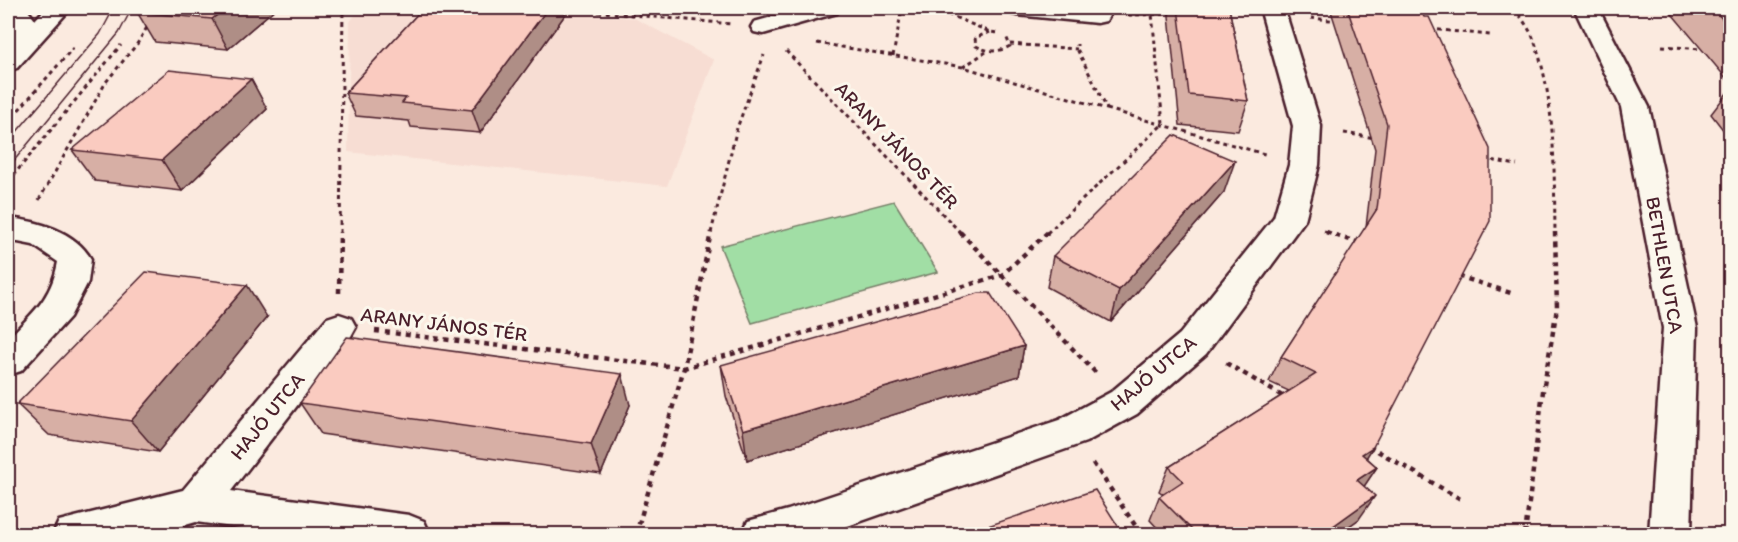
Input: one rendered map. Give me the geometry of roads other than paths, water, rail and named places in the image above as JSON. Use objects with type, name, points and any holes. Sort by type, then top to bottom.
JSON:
[{"type":"street","points":[[11,8],[24,19],[26,28],[15,55]]},
{"type":"street","points":[[15,55],[60,8]]},
{"type":"street","points":[[767,31],[829,8]]},
{"type":"street","points":[[1017,8],[1088,15]]},
{"type":"street","name":"HAJÓ UTCA","points":[[763,534],[788,529],[1072,431],[1124,403],[1193,344],[1289,220],[1304,165],[1307,126],[1272,8]]},
{"type":"street","name":"BETHLEN UTCA","points":[[1587,8],[1635,107],[1680,328],[1670,534]]},
{"type":"street","points":[[8,361],[58,308],[71,282],[75,259],[54,240],[16,230]]},
{"type":"street","name":"HAJÓ UTCA","points":[[196,504],[339,327]]},
{"type":"street","points":[[74,534],[127,524],[196,504],[408,534]]},
{"type":"tram line","points":[[8,142],[100,34],[114,8]]},
{"type":"tram line","points":[[8,168],[119,33],[132,8]]}]
